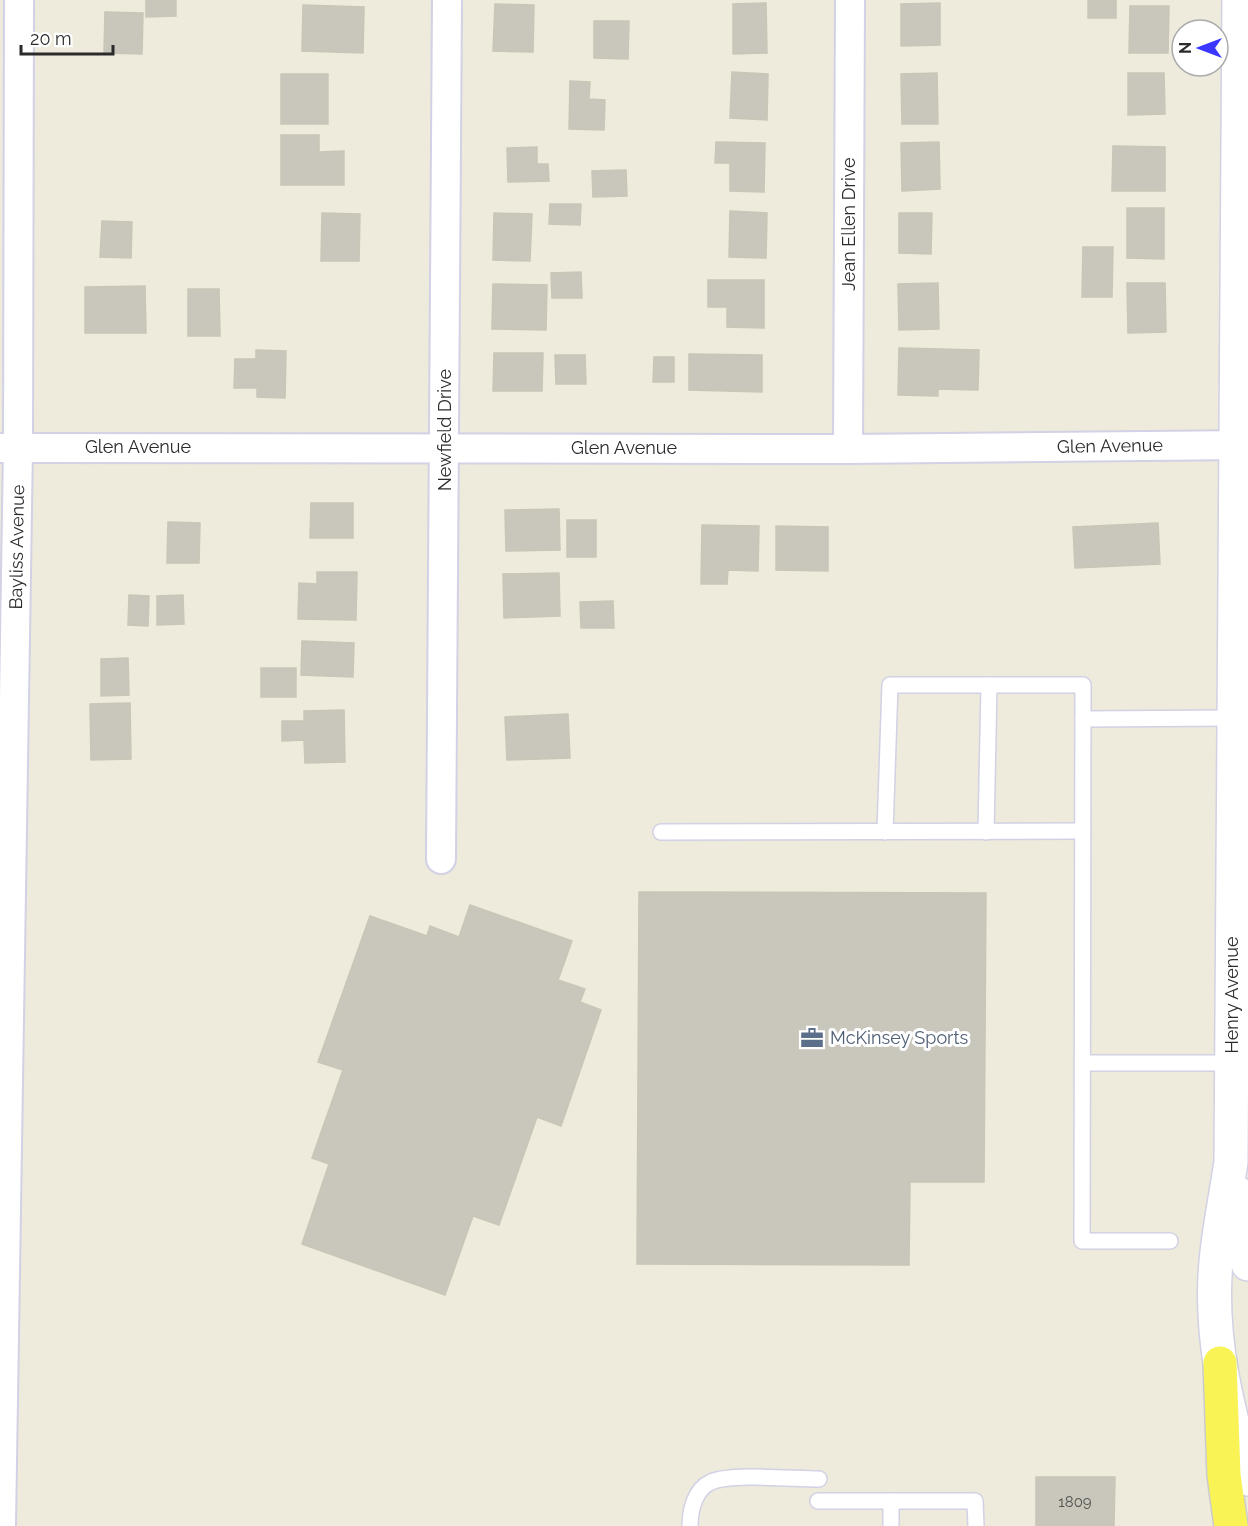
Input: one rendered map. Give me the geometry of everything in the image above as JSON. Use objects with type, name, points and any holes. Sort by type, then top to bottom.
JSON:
[{"type":"main road","points":[[1220,1363],[1224,1476],[1231,1526]]},
{"type":"street","name":"Bayliss Avenue","points":[[1,1526],[9,448],[9,34],[19,0]]},
{"type":"street","name":"Newfield Drive","points":[[441,859],[447,0]]},
{"type":"street","name":"Jean Ellen Drive","points":[[848,449],[850,0]]},
{"type":"street","name":"Henry Avenue","points":[[1239,0],[1242,445],[1233,718],[1238,1061],[1231,1162],[1216,1263],[1216,1316],[1220,1363],[1229,1416],[1248,1479]]},
{"type":"street","name":"Glen Avenue","points":[[9,448],[848,449],[1242,445]]},
{"type":"street","name":"Henry Avenue","points":[[1231,1162],[1248,1264]]},
{"type":"lane","points":[[885,832],[890,685],[1083,685],[1082,1241],[1170,1241]]},
{"type":"lane","points":[[986,831],[988,685]]},
{"type":"lane","points":[[1083,719],[1233,718]]},
{"type":"lane","points":[[661,832],[1083,831]]},
{"type":"lane","points":[[1083,1063],[1238,1061]]},
{"type":"lane","points":[[690,1526],[696,1496],[709,1483],[726,1479],[819,1479]]},
{"type":"lane","points":[[891,1500],[891,1526]]},
{"type":"lane","points":[[818,1501],[975,1501],[976,1526]]},
{"type":"building","points":[[146,0],[176,0],[176,16],[146,17]]},
{"type":"building","points":[[1088,0],[1116,0],[1116,18],[1088,18]]},
{"type":"building","points":[[766,3],[767,53],[733,54],[733,4]]},
{"type":"building","points":[[940,3],[940,45],[901,46],[901,4]]},
{"type":"building","points":[[495,4],[534,5],[533,52],[493,51]]},
{"type":"building","points":[[303,5],[364,7],[363,53],[302,51]]},
{"type":"building","points":[[1130,6],[1169,6],[1168,53],[1129,53]]},
{"type":"building","points":[[105,12],[143,13],[142,54],[104,53]]},
{"type":"building","points":[[594,21],[629,21],[628,59],[594,58]]},
{"type":"building","points":[[732,72],[768,74],[767,120],[730,118]]},
{"type":"building","points":[[937,73],[938,124],[902,124],[901,74]]},
{"type":"building","points":[[1128,73],[1164,73],[1165,114],[1128,115]]},
{"type":"building","points":[[281,74],[328,74],[328,124],[281,124]]},
{"type":"building","points":[[570,81],[590,82],[589,99],[605,100],[604,130],[569,129]]},
{"type":"building","points":[[281,135],[319,135],[319,152],[344,151],[344,185],[281,185]]},
{"type":"building","points":[[716,142],[765,143],[764,192],[730,191],[730,163],[715,163]]},
{"type":"building","points":[[939,142],[940,189],[902,191],[901,143]]},
{"type":"building","points":[[1113,146],[1165,147],[1165,191],[1112,191]]},
{"type":"building","points":[[537,147],[537,164],[548,164],[549,181],[508,182],[507,148]]},
{"type":"building","points":[[626,170],[627,196],[593,197],[592,171]]},
{"type":"building","points":[[550,204],[581,204],[580,225],[549,224]]},
{"type":"building","points":[[1127,208],[1164,208],[1164,259],[1127,258]]},
{"type":"building","points":[[730,211],[767,213],[766,258],[729,257]]},
{"type":"building","points":[[322,213],[360,214],[359,261],[321,261]]},
{"type":"building","points":[[494,213],[532,214],[530,261],[493,260]]},
{"type":"building","points":[[899,213],[932,213],[931,254],[899,253]]},
{"type":"building","points":[[102,221],[132,222],[131,258],[100,257]]},
{"type":"building","points":[[1083,247],[1113,247],[1112,297],[1082,297]]},
{"type":"building","points":[[581,272],[582,298],[552,298],[551,273]]},
{"type":"building","points":[[708,280],[764,280],[764,328],[727,327],[727,307],[708,307]]},
{"type":"building","points":[[938,283],[939,329],[899,330],[898,284]]},
{"type":"building","points":[[1127,283],[1165,283],[1166,332],[1128,333]]},
{"type":"building","points":[[493,284],[547,285],[546,330],[492,329]]},
{"type":"building","points":[[145,286],[146,333],[85,333],[85,287]]},
{"type":"building","points":[[188,289],[219,289],[220,336],[188,336]]},
{"type":"building","points":[[899,348],[979,350],[978,390],[938,389],[938,396],[898,395]]},
{"type":"building","points":[[256,350],[286,351],[285,398],[257,397],[257,388],[234,388],[235,359],[256,359]]},
{"type":"building","points":[[494,353],[543,353],[542,391],[493,391]]},
{"type":"building","points":[[689,354],[762,355],[762,392],[689,390]]},
{"type":"building","points":[[555,355],[585,355],[586,384],[556,384]]},
{"type":"building","points":[[654,357],[674,357],[674,382],[653,382]]},
{"type":"building","points":[[311,503],[353,503],[353,538],[310,538]]},
{"type":"building","points":[[559,509],[560,550],[506,551],[505,510]]},
{"type":"building","points":[[567,520],[596,520],[596,557],[567,557]]},
{"type":"building","points":[[168,522],[200,523],[199,563],[167,563]]},
{"type":"building","points":[[1158,523],[1160,564],[1075,568],[1073,527]]},
{"type":"building","points":[[702,525],[759,526],[758,571],[728,570],[727,584],[701,584]]},
{"type":"building","points":[[776,526],[828,527],[828,571],[776,570]]},
{"type":"building","points":[[317,572],[357,572],[356,620],[298,619],[299,583],[317,584]]},
{"type":"building","points":[[559,573],[560,616],[504,618],[503,574]]},
{"type":"building","points":[[129,595],[149,596],[148,626],[128,625]]},
{"type":"building","points":[[183,595],[184,624],[157,625],[157,596]]},
{"type":"building","points":[[613,601],[614,628],[581,628],[580,602]]},
{"type":"building","points":[[302,641],[354,643],[353,677],[301,675]]},
{"type":"building","points":[[128,658],[129,695],[101,696],[101,659]]},
{"type":"building","points":[[261,668],[296,668],[296,697],[261,697]]},
{"type":"building","points":[[130,703],[131,759],[91,760],[90,704]]},
{"type":"building","points":[[344,710],[345,762],[305,763],[304,740],[282,741],[282,721],[304,721],[304,711]]},
{"type":"building","points":[[568,714],[570,758],[507,760],[505,717]]},
{"type":"building","name":"McKinsey Sports","points":[[639,892],[986,893],[984,1182],[910,1182],[909,1265],[637,1264]]},
{"type":"building","points":[[470,905],[572,941],[558,980],[585,989],[580,1002],[601,1010],[561,1126],[537,1117],[499,1225],[473,1216],[445,1295],[302,1244],[329,1164],[312,1158],[343,1070],[318,1062],[370,916],[427,936],[430,926],[459,937]]},
{"type":"building","points":[[1036,1477],[1115,1477],[1114,1526],[1036,1526]]},
{"type":"place","name":"McKinsey Sports","points":[[812,1038]]}]
